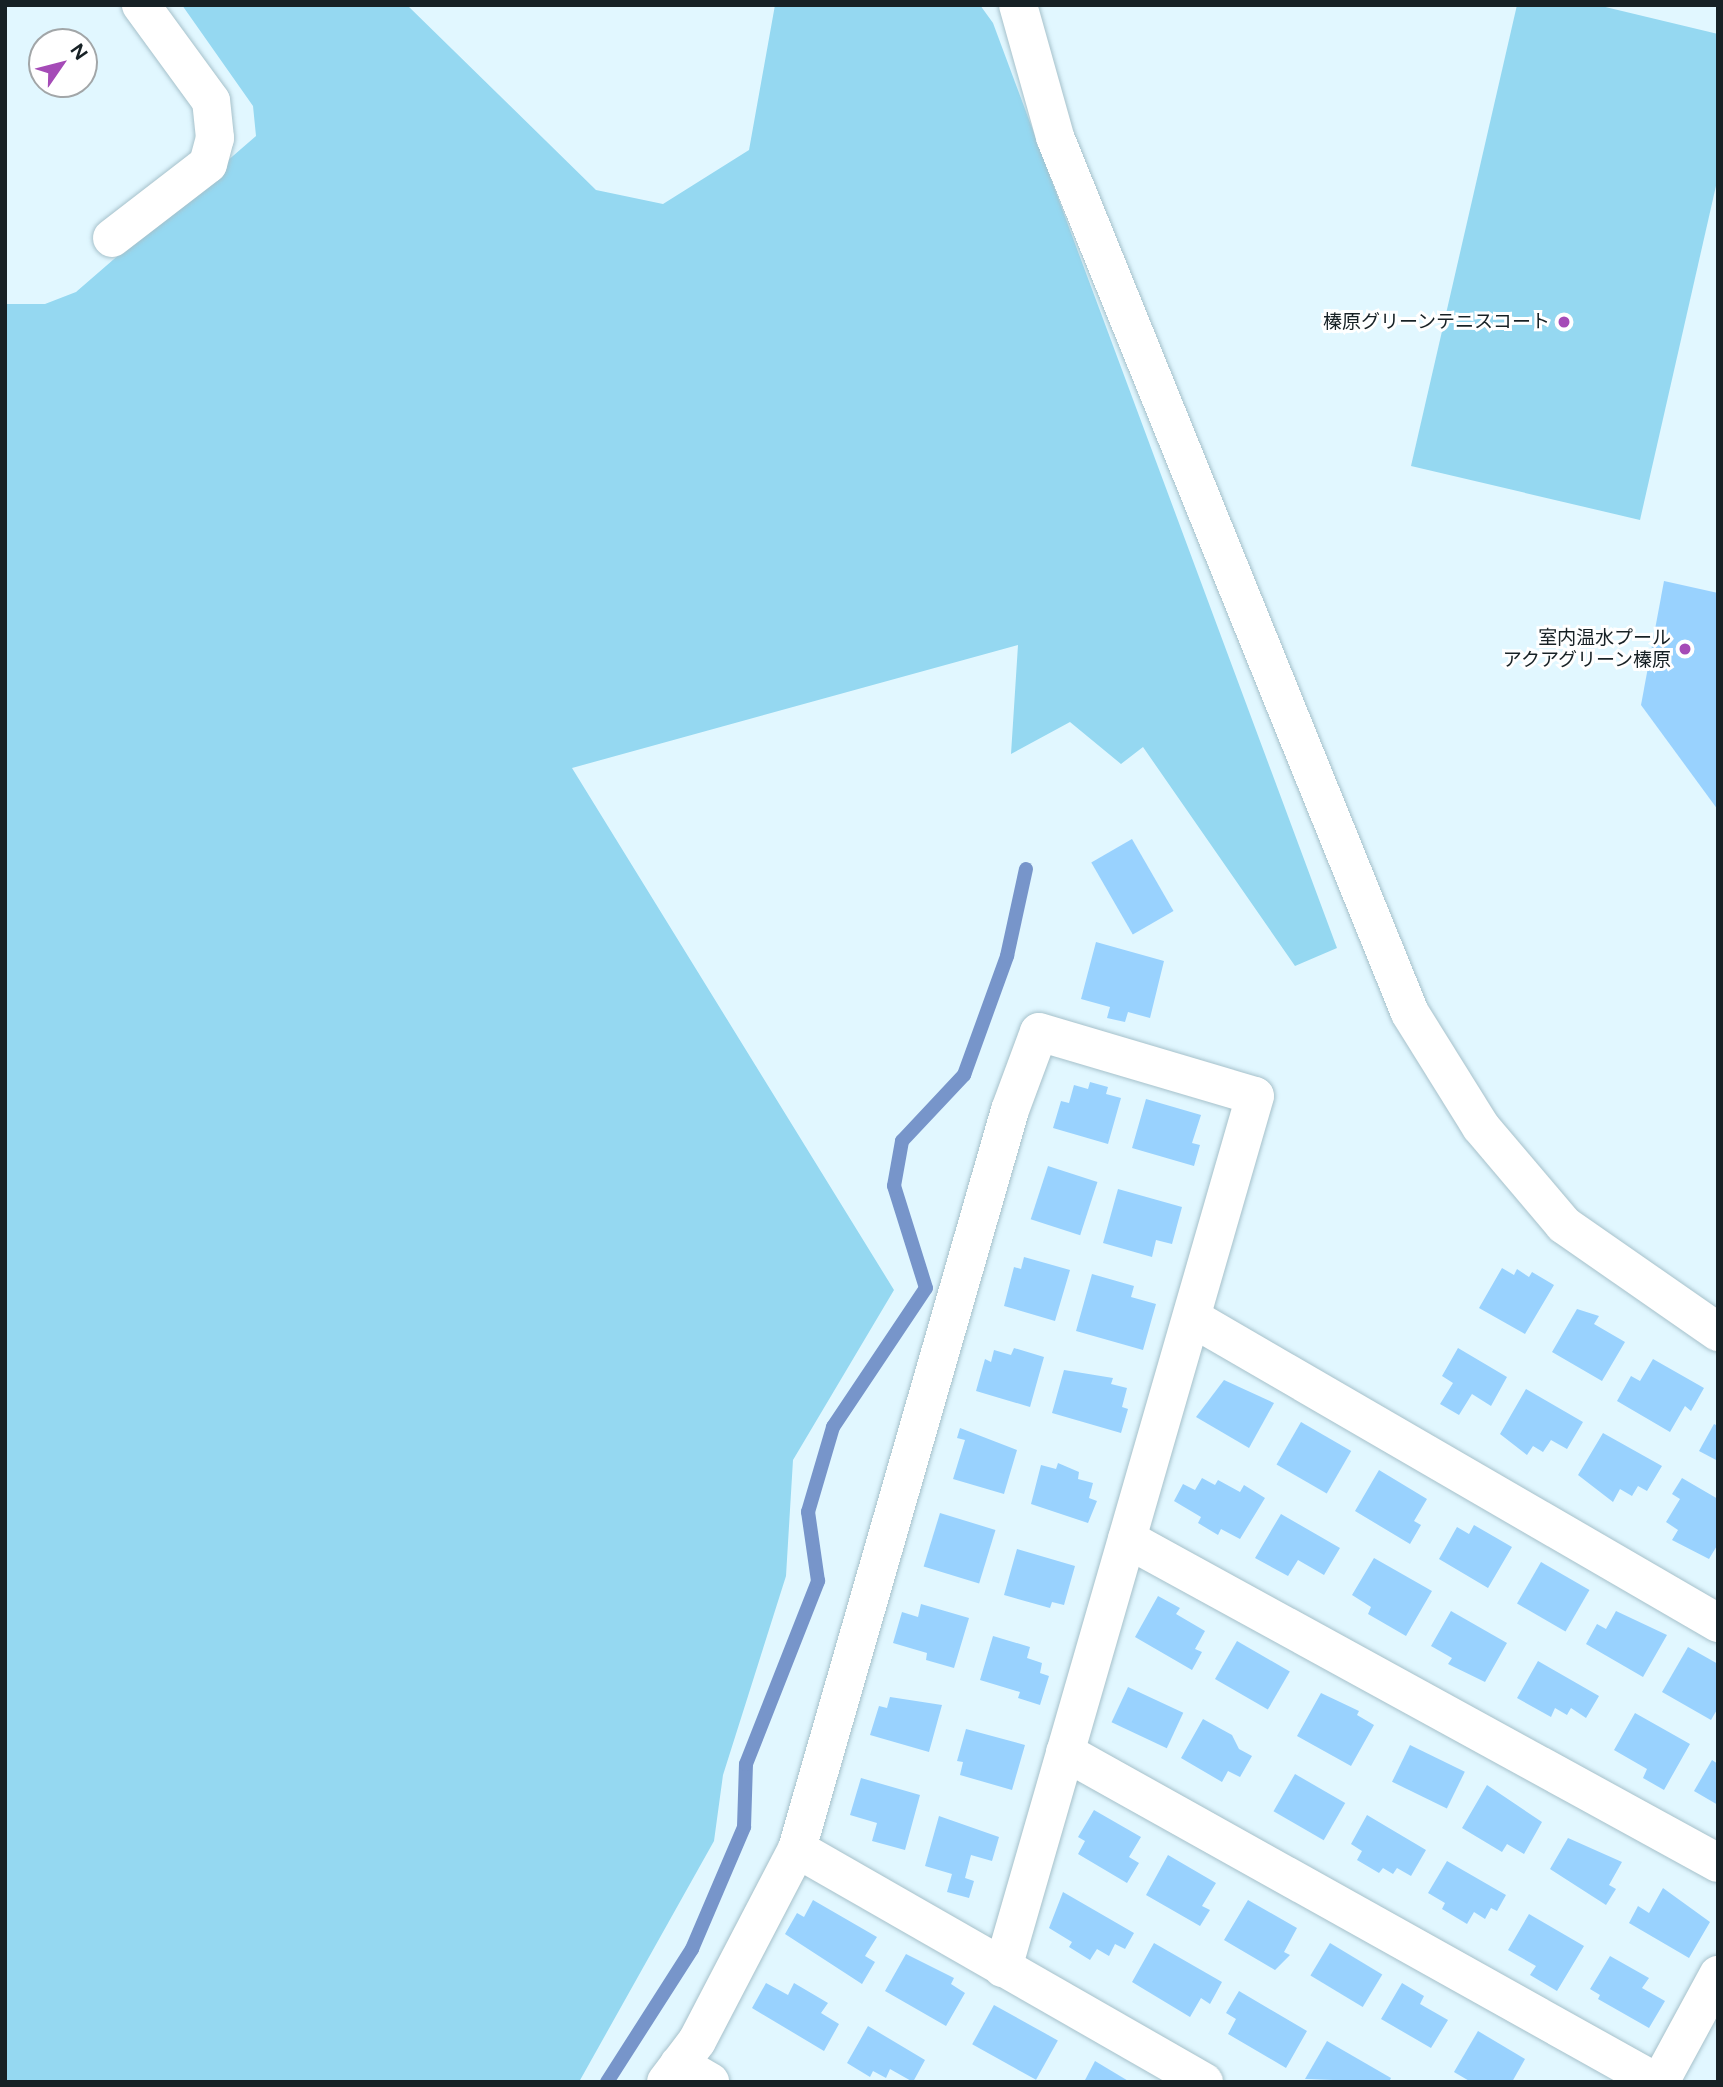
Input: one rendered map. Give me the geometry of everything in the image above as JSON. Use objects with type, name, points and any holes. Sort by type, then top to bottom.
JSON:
[{"type":"street","points":[[112,237],[208,164],[215,138],[211,101],[141,5]]},
{"type":"street","points":[[1018,5],[1055,137],[1410,1013],[1481,1127],[1564,1226],[1718,1332]]},
{"type":"street","points":[[685,2076],[697,2041],[797,1849],[1010,1110],[1039,1032],[1255,1096],[1194,1319],[1127,1539],[1003,1968]]},
{"type":"street","points":[[1194,1319],[1718,1623]]},
{"type":"street","points":[[1127,1539],[1718,1863]]},
{"type":"street","points":[[1065,1752],[1658,2082],[1718,1975]]},
{"type":"street","points":[[797,1849],[1204,2082]]},
{"type":"shaded area","points":[[182,5],[407,5],[596,190],[663,204],[749,150],[775,5],[980,5],[993,23],[1337,948],[1295,966],[1143,747],[1121,764],[1070,722],[1011,754],[1018,645],[572,768],[894,1290],[793,1460],[786,1576],[723,1775],[714,1841],[579,2082],[5,2082],[5,304],[45,304],[76,292],[256,136],[253,106]]},
{"type":"shaded area","name":"榛原グリーンテニスコート","points":[[1517,5],[1597,5],[1718,34],[1718,177],[1640,520],[1411,466]]},
{"type":"building","name":"室内温水プール アクアグリーン榛原","points":[[1664,581],[1718,593],[1718,810],[1641,705]]},
{"type":"building","points":[[1132,839],[1174,911],[1133,934],[1091,862]]},
{"type":"building","points":[[1096,942],[1164,961],[1150,1018],[1128,1012],[1125,1022],[1107,1018],[1110,1007],[1081,999]]},
{"type":"building","points":[[1090,1082],[1108,1087],[1106,1094],[1121,1098],[1108,1144],[1053,1128],[1061,1101],[1069,1103],[1074,1085],[1088,1089]]},
{"type":"building","points":[[1146,1099],[1201,1115],[1192,1143],[1200,1145],[1194,1166],[1132,1148]]},
{"type":"building","points":[[1048,1166],[1097,1182],[1080,1235],[1031,1219]]},
{"type":"building","points":[[1118,1189],[1182,1207],[1172,1244],[1156,1240],[1152,1257],[1103,1243]]},
{"type":"building","points":[[1024,1257],[1070,1270],[1055,1321],[1004,1306],[1014,1267],[1021,1269]]},
{"type":"building","points":[[1502,1268],[1514,1275],[1517,1269],[1529,1277],[1532,1272],[1554,1285],[1525,1334],[1479,1308]]},
{"type":"building","points":[[1092,1274],[1134,1286],[1131,1297],[1156,1304],[1143,1350],[1076,1331]]},
{"type":"building","points":[[1577,1309],[1599,1316],[1594,1324],[1625,1342],[1602,1381],[1552,1352]]},
{"type":"building","points":[[1014,1348],[1044,1357],[1030,1407],[976,1391],[985,1359],[991,1362],[994,1350],[1011,1355]]},
{"type":"building","points":[[1458,1348],[1507,1377],[1491,1406],[1472,1394],[1459,1415],[1440,1404],[1453,1383],[1442,1376]]},
{"type":"building","points":[[1653,1359],[1704,1388],[1691,1411],[1685,1406],[1670,1432],[1617,1401],[1631,1376],[1640,1381]]},
{"type":"building","points":[[1064,1370],[1113,1378],[1111,1384],[1127,1388],[1122,1407],[1128,1409],[1121,1433],[1052,1413]]},
{"type":"building","points":[[1224,1380],[1274,1403],[1249,1448],[1196,1417]]},
{"type":"building","points":[[1526,1389],[1583,1422],[1567,1449],[1551,1440],[1543,1452],[1533,1446],[1527,1455],[1500,1434]]},
{"type":"building","points":[[1301,1422],[1351,1451],[1327,1493],[1276,1464]]},
{"type":"building","points":[[1714,1424],[1718,1426],[1718,1461],[1699,1451]]},
{"type":"building","points":[[960,1428],[1017,1450],[1004,1494],[953,1479],[965,1440],[957,1438]]},
{"type":"building","points":[[1603,1433],[1662,1466],[1647,1491],[1638,1486],[1632,1496],[1620,1489],[1613,1502],[1578,1475]]},
{"type":"building","points":[[1058,1463],[1079,1472],[1078,1479],[1093,1483],[1089,1498],[1097,1501],[1088,1523],[1031,1504],[1041,1465],[1056,1469]]},
{"type":"building","points":[[1379,1470],[1427,1499],[1414,1521],[1421,1525],[1410,1544],[1355,1511]]},
{"type":"building","points":[[1202,1478],[1215,1485],[1218,1480],[1240,1492],[1244,1485],[1265,1498],[1240,1539],[1221,1529],[1218,1535],[1198,1523],[1201,1517],[1174,1501],[1183,1484],[1195,1490]]},
{"type":"building","points":[[1682,1478],[1718,1499],[1718,1544],[1709,1559],[1672,1540],[1678,1530],[1666,1522],[1680,1499],[1672,1494]]},
{"type":"building","points":[[940,1513],[995,1530],[979,1584],[924,1567]]},
{"type":"building","points":[[1281,1514],[1340,1548],[1324,1575],[1298,1560],[1288,1576],[1255,1558]]},
{"type":"building","points":[[1474,1525],[1512,1547],[1488,1588],[1439,1559],[1457,1527],[1469,1534]]},
{"type":"building","points":[[1017,1549],[1075,1566],[1064,1605],[1052,1602],[1050,1608],[1004,1595]]},
{"type":"building","points":[[1374,1558],[1432,1591],[1406,1636],[1368,1614],[1371,1607],[1352,1595]]},
{"type":"building","points":[[1541,1562],[1589,1590],[1565,1632],[1517,1604]]},
{"type":"building","points":[[1158,1596],[1180,1608],[1176,1614],[1205,1631],[1195,1649],[1202,1652],[1192,1670],[1135,1637]]},
{"type":"building","points":[[921,1604],[969,1618],[954,1668],[926,1660],[927,1653],[893,1643],[902,1612],[918,1617]]},
{"type":"building","points":[[1451,1611],[1507,1643],[1485,1682],[1448,1664],[1452,1658],[1431,1646]]},
{"type":"building","points":[[1616,1611],[1667,1635],[1643,1677],[1586,1644],[1597,1624],[1606,1629]]},
{"type":"building","points":[[993,1636],[1030,1647],[1027,1658],[1042,1663],[1040,1673],[1049,1676],[1040,1705],[1018,1698],[1020,1692],[980,1680]]},
{"type":"building","points":[[1237,1641],[1290,1672],[1268,1710],[1215,1679]]},
{"type":"building","points":[[1688,1647],[1718,1664],[1718,1708],[1711,1720],[1662,1692]]},
{"type":"building","points":[[1538,1661],[1599,1696],[1586,1718],[1571,1708],[1567,1715],[1555,1708],[1551,1717],[1517,1698]]},
{"type":"building","points":[[1128,1687],[1183,1713],[1167,1748],[1112,1722]]},
{"type":"building","points":[[1321,1693],[1359,1711],[1357,1715],[1374,1725],[1351,1766],[1297,1736]]},
{"type":"building","points":[[890,1697],[942,1705],[929,1752],[870,1735],[879,1706],[887,1708]]},
{"type":"building","points":[[1635,1713],[1690,1744],[1664,1790],[1643,1778],[1647,1769],[1614,1750]]},
{"type":"building","points":[[1203,1719],[1232,1735],[1239,1749],[1252,1756],[1240,1777],[1228,1771],[1222,1782],[1181,1758]]},
{"type":"building","points":[[966,1729],[1025,1745],[1012,1790],[960,1775],[963,1762],[957,1761]]},
{"type":"building","points":[[1410,1745],[1465,1772],[1447,1809],[1392,1782]]},
{"type":"building","points":[[1712,1760],[1718,1764],[1718,1805],[1694,1791]]},
{"type":"building","points":[[1295,1774],[1345,1803],[1324,1840],[1274,1811]]},
{"type":"building","points":[[861,1778],[920,1795],[905,1850],[872,1841],[877,1823],[850,1815]]},
{"type":"building","points":[[1487,1785],[1542,1822],[1524,1854],[1507,1844],[1502,1852],[1462,1828]]},
{"type":"building","points":[[1094,1810],[1141,1837],[1129,1857],[1139,1863],[1127,1883],[1078,1854],[1085,1841],[1078,1837]]},
{"type":"building","points":[[1367,1815],[1426,1850],[1411,1876],[1397,1868],[1393,1874],[1383,1868],[1379,1873],[1357,1860],[1362,1851],[1351,1844]]},
{"type":"building","points":[[939,1816],[999,1837],[992,1861],[971,1855],[965,1878],[974,1881],[969,1898],[947,1892],[952,1874],[925,1866]]},
{"type":"building","points":[[1568,1838],[1622,1862],[1609,1885],[1616,1889],[1606,1905],[1550,1869]]},
{"type":"building","points":[[1168,1855],[1216,1883],[1202,1906],[1210,1910],[1200,1926],[1146,1895]]},
{"type":"building","points":[[1447,1861],[1506,1895],[1497,1911],[1491,1908],[1485,1919],[1474,1912],[1467,1924],[1442,1909],[1445,1903],[1428,1893]]},
{"type":"building","points":[[1663,1888],[1710,1922],[1689,1958],[1629,1923],[1638,1906],[1649,1913]]},
{"type":"building","points":[[1063,1892],[1134,1933],[1125,1949],[1115,1944],[1109,1956],[1097,1949],[1090,1960],[1069,1947],[1072,1942],[1049,1928]]},
{"type":"building","points":[[813,1900],[877,1937],[865,1956],[875,1962],[862,1984],[785,1934],[797,1913],[804,1917]]},
{"type":"building","points":[[1248,1900],[1297,1928],[1284,1952],[1290,1955],[1275,1970],[1224,1940]]},
{"type":"building","points":[[1529,1914],[1584,1946],[1557,1991],[1530,1975],[1536,1966],[1508,1950]]},
{"type":"building","points":[[1154,1943],[1222,1982],[1210,2004],[1201,1998],[1190,2017],[1132,1982]]},
{"type":"building","points":[[1330,1943],[1382,1974],[1363,2007],[1310,1976]]},
{"type":"building","points":[[906,1954],[954,1978],[951,1984],[965,1993],[946,2026],[885,1991]]},
{"type":"building","points":[[1610,1956],[1649,1978],[1642,1988],[1665,2001],[1649,2028],[1598,1999],[1600,1995],[1590,1989]]},
{"type":"building","points":[[766,1983],[788,1995],[794,1983],[828,2003],[821,2013],[839,2024],[824,2051],[752,2008]]},
{"type":"building","points":[[1402,1983],[1424,1996],[1420,2004],[1448,2020],[1431,2048],[1381,2019]]},
{"type":"building","points":[[1239,1991],[1307,2031],[1286,2068],[1228,2034],[1236,2019],[1226,2013]]},
{"type":"building","points":[[994,2005],[1058,2040],[1036,2080],[972,2044]]},
{"type":"building","points":[[868,2026],[925,2060],[913,2082],[890,2069],[886,2078],[873,2071],[870,2077],[847,2063]]},
{"type":"building","points":[[1478,2031],[1525,2059],[1512,2082],[1471,2082],[1454,2072]]},
{"type":"building","points":[[1327,2041],[1391,2078],[1389,2082],[1305,2079]]},
{"type":"building","points":[[1095,2061],[1130,2082],[1084,2082]]},
{"type":"waterway","points":[[607,2082],[692,1949],[744,1827],[746,1764],[818,1581],[808,1512],[833,1427],[926,1288],[894,1186],[902,1141],[964,1075],[1007,956],[1026,869]]},
{"type":"place","name":"榛原グリーンテニスコート","points":[[1564,322]]},
{"type":"place","name":"室内温水プール アクアグリーン榛原","points":[[1685,649]]}]
